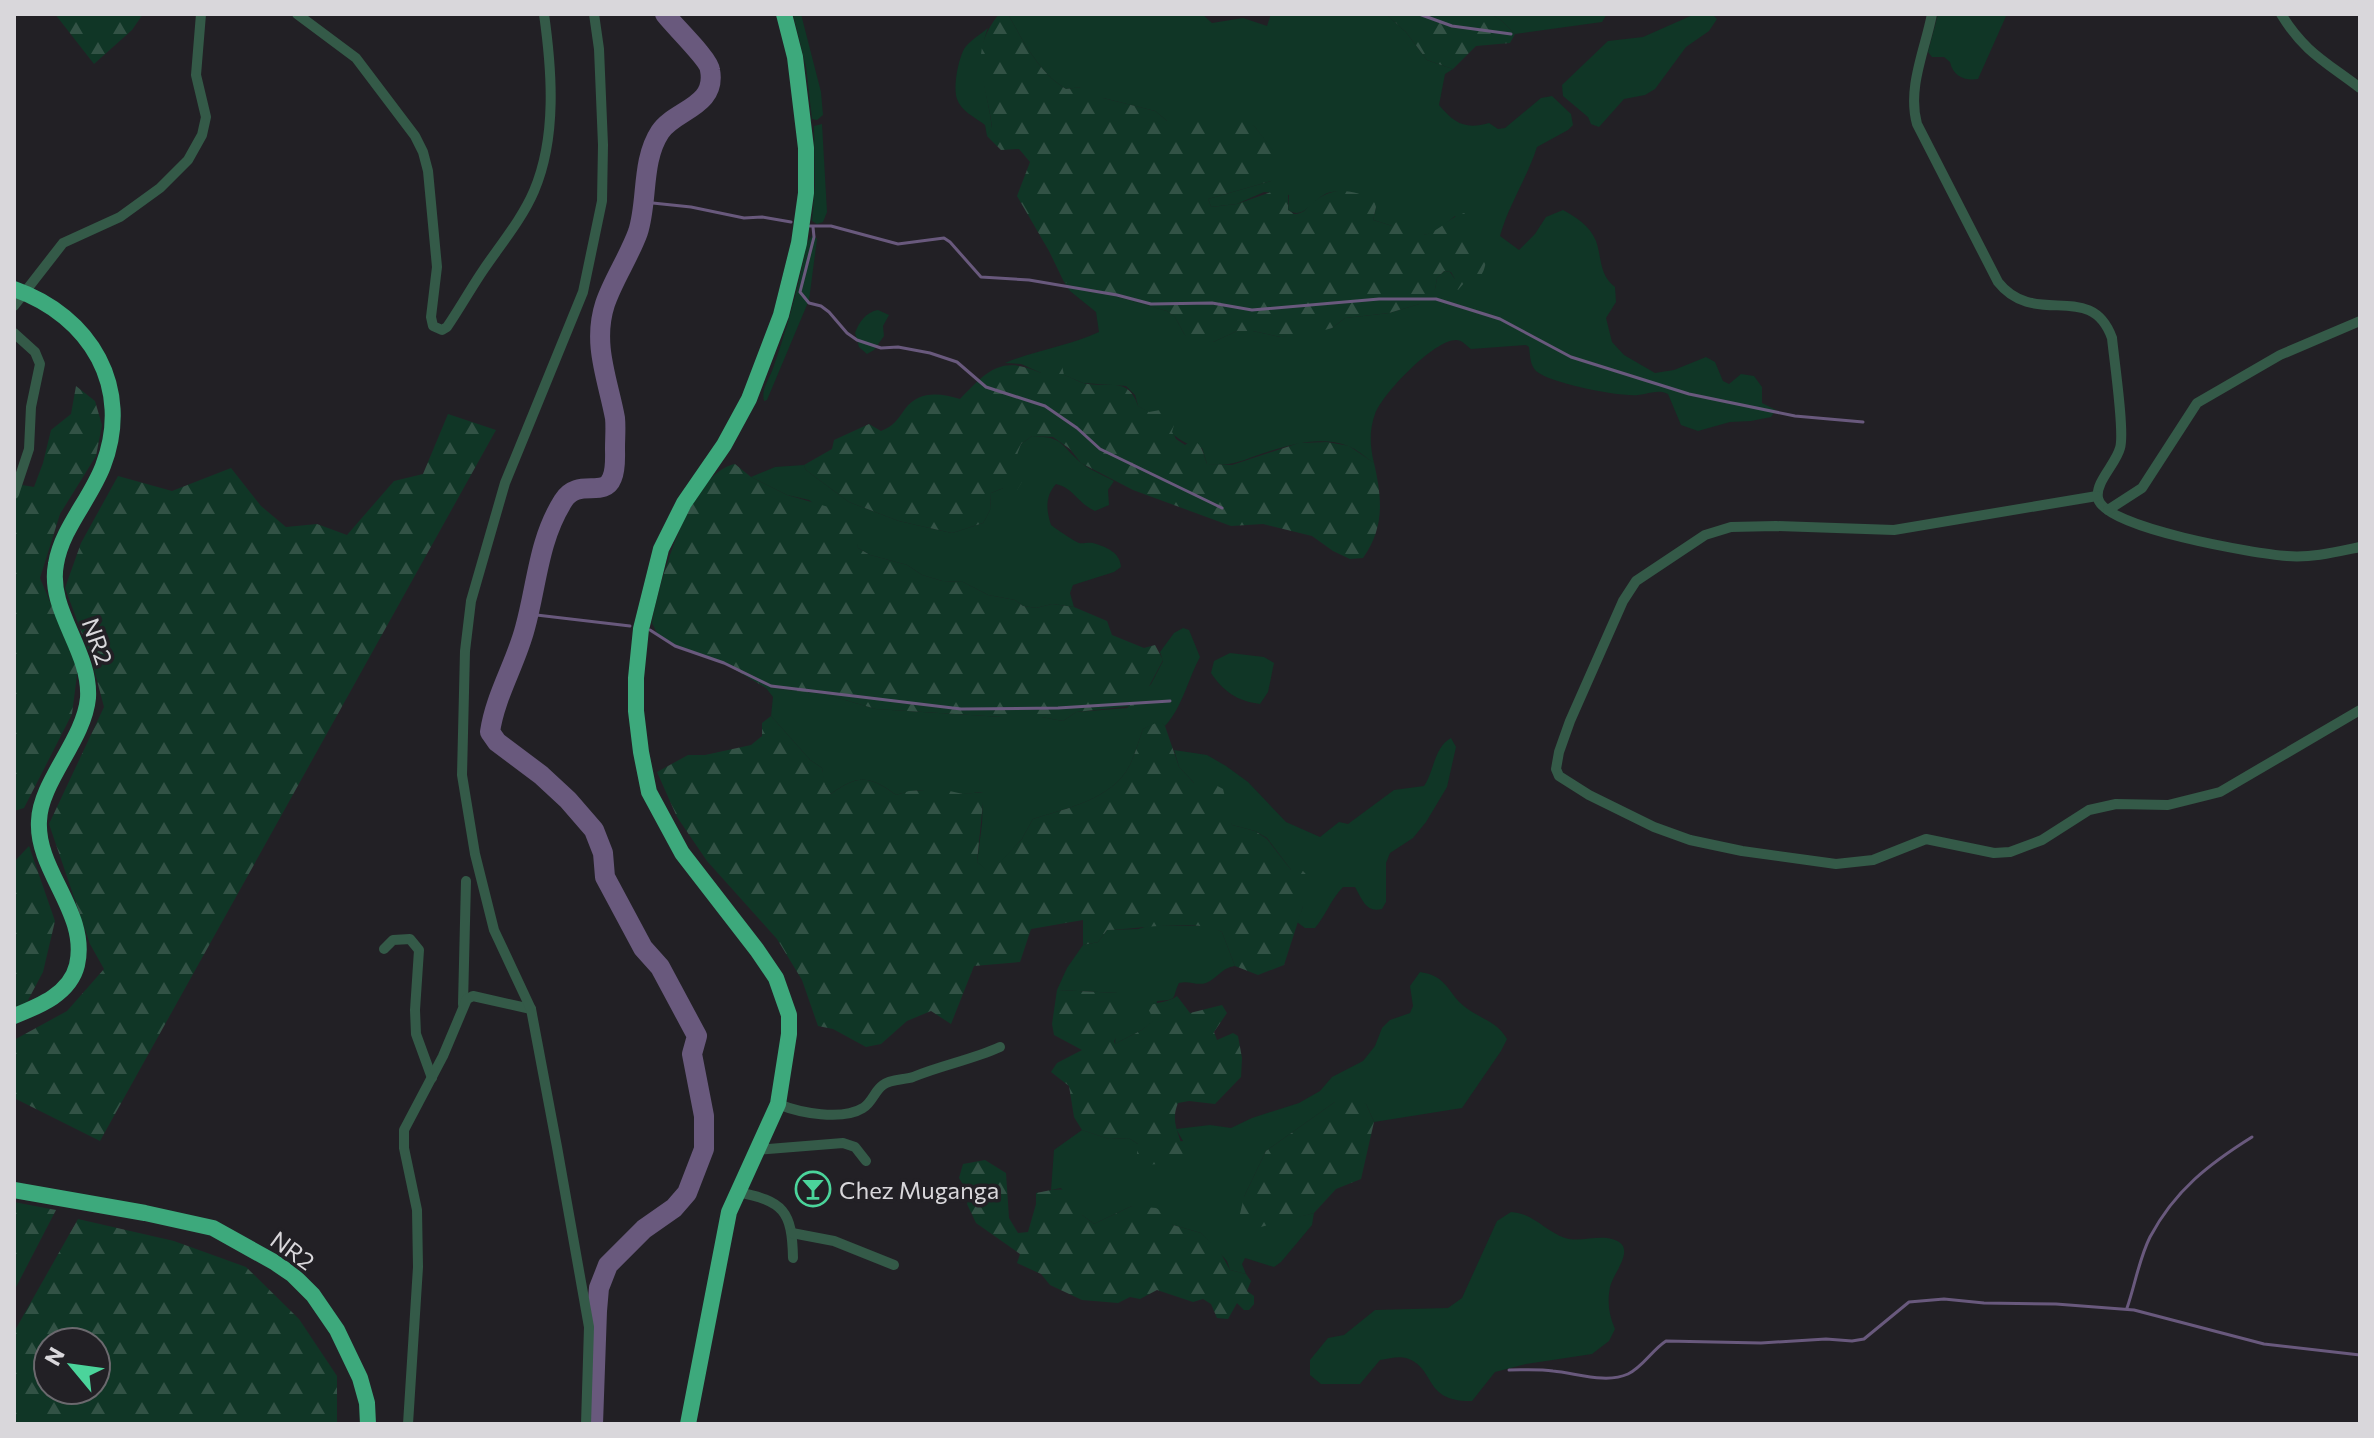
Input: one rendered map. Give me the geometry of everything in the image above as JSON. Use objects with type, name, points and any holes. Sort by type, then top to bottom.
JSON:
[{"type":"highway","points":[[688,1424],[729,1212],[778,1104],[789,1015],[776,978],[682,853],[649,792],[639,739],[636,678],[641,629],[661,549],[684,503],[724,445],[749,399],[781,315],[799,243],[806,193],[806,148],[795,57],[784,14]]},
{"type":"highway","name":"NR2","points":[[14,1016],[66,988],[77,966],[77,933],[47,857],[38,818],[43,801],[83,720],[88,695],[85,665],[60,607],[55,571],[61,546],[103,467],[115,420],[105,373],[93,347],[58,311],[17,296]]},
{"type":"highway","name":"NR2","points":[[14,1190],[213,1228],[274,1262],[313,1295],[337,1330],[360,1378],[367,1403],[368,1424]]},
{"type":"street","points":[[17,296],[63,243],[120,217],[160,188],[188,160],[202,135],[206,117],[196,75],[201,14]]},
{"type":"street","points":[[297,14],[356,58],[415,136],[423,152],[428,171],[437,267],[431,317],[433,326],[442,330],[447,327],[525,210],[542,169],[551,78],[544,14]]},
{"type":"street","points":[[586,1424],[589,1327],[531,1009],[494,930],[475,854],[462,775],[465,651],[471,601],[492,524],[535,404],[583,292],[602,201],[599,49],[594,14]]},
{"type":"street","points":[[1932,14],[1912,102],[1914,112],[1998,282],[2006,292],[2029,304],[2086,308],[2097,313],[2112,338],[2120,448],[2097,496],[2099,503],[2149,529],[2223,547],[2276,554],[2326,554],[2360,547]]},
{"type":"street","points":[[2281,14],[2297,40],[2323,63],[2360,88]]},
{"type":"street","points":[[2108,510],[2142,488],[2197,403],[2280,355],[2360,321]]},
{"type":"street","points":[[14,333],[35,352],[40,364],[31,407],[29,449],[14,494]]},
{"type":"street","points":[[2097,496],[1894,530],[1746,526],[1718,529],[1705,535],[1636,581],[1623,601],[1570,721],[1559,752],[1556,769],[1559,776],[1589,795],[1654,827],[1690,840],[1742,851],[1836,864],[1873,860],[1926,839],[1994,853],[2010,852],[2042,840],[2089,810],[2116,804],[2168,805],[2220,792],[2360,710]]},
{"type":"street","points":[[408,1424],[418,1267],[417,1210],[404,1139],[408,1120],[432,1078],[458,1024],[463,1006],[466,881]]},
{"type":"street","points":[[384,949],[393,940],[410,939],[419,950],[416,1034],[432,1078]]},
{"type":"street","points":[[463,1006],[473,996],[531,1009]]},
{"type":"street","points":[[778,1104],[819,1113],[850,1112],[864,1108],[884,1084],[974,1059],[1000,1047]]},
{"type":"street","points":[[756,1150],[843,1143],[855,1147],[866,1161]]},
{"type":"street","points":[[737,1192],[763,1197],[779,1205],[789,1220],[793,1258]]},
{"type":"street","points":[[792,1233],[834,1241],[894,1265]]},
{"type":"green space","points":[[55,14],[143,14],[132,30],[94,64]]},
{"type":"green space","points":[[793,14],[801,14],[821,92],[823,115],[817,120],[812,119],[806,67]]},
{"type":"green space","points":[[999,14],[1008,14],[1040,66],[1066,89],[1097,85],[1103,98],[1155,111],[1167,121],[1229,115],[1254,126],[1277,155],[1274,169],[1278,176],[1271,181],[1208,199],[1211,207],[1237,204],[1288,186],[1288,210],[1298,214],[1329,193],[1352,192],[1374,200],[1373,220],[1392,226],[1402,216],[1413,218],[1425,235],[1464,213],[1475,223],[1470,248],[1486,260],[1482,274],[1464,283],[1458,290],[1451,286],[1455,279],[1451,272],[1444,271],[1437,278],[1428,301],[1389,313],[1345,318],[1332,328],[1311,334],[1281,337],[1237,331],[1213,342],[1193,341],[1167,311],[1111,295],[1095,295],[1064,282],[1017,196],[1030,162],[1019,149],[1001,150],[987,136],[992,127],[981,56],[989,29]]},
{"type":"green space","points":[[1008,14],[1202,14],[1212,23],[1243,18],[1267,26],[1271,14],[1386,14],[1406,32],[1427,60],[1453,69],[1445,74],[1439,105],[1461,123],[1473,126],[1489,123],[1498,129],[1505,128],[1541,98],[1552,96],[1571,114],[1573,125],[1537,147],[1500,236],[1519,250],[1546,217],[1563,210],[1573,216],[1593,236],[1604,272],[1615,287],[1616,302],[1606,318],[1612,342],[1624,355],[1655,373],[1674,370],[1706,357],[1715,362],[1723,381],[1729,384],[1741,374],[1754,376],[1762,387],[1762,403],[1776,410],[1771,417],[1730,422],[1698,431],[1681,425],[1668,394],[1629,395],[1569,384],[1536,371],[1526,345],[1471,349],[1456,340],[1447,342],[1423,358],[1398,381],[1380,405],[1371,432],[1374,463],[1348,446],[1315,441],[1282,447],[1235,463],[1215,465],[1207,464],[1202,448],[1182,441],[1138,406],[1135,395],[1126,386],[1083,383],[1064,375],[1041,373],[1021,364],[1005,363],[1099,332],[1096,312],[1070,291],[1064,282],[1095,295],[1111,295],[1167,311],[1175,317],[1185,335],[1213,342],[1237,331],[1281,337],[1332,328],[1345,318],[1389,313],[1419,304],[1435,289],[1437,278],[1444,271],[1450,272],[1455,279],[1470,248],[1455,216],[1437,231],[1425,235],[1418,228],[1392,226],[1373,220],[1376,207],[1343,193],[1326,194],[1300,213],[1288,210],[1289,195],[1264,192],[1237,204],[1211,207],[1208,199],[1271,181],[1276,155],[1254,126],[1167,121],[1155,111],[1103,98],[1083,87],[1066,89],[1040,66]]},
{"type":"green space","points":[[1386,14],[1490,14],[1515,34],[1510,43],[1476,46],[1453,69],[1427,60],[1406,32]]},
{"type":"green space","points":[[1490,14],[1607,14],[1602,22],[1515,34]]},
{"type":"green space","points":[[1695,14],[1712,14],[1717,19],[1709,31],[1686,47],[1655,89],[1645,95],[1624,99],[1599,127],[1591,124],[1588,117],[1563,96],[1562,85],[1608,41],[1643,37]]},
{"type":"green space","points":[[1938,14],[2007,14],[1978,79],[1960,76],[1944,57],[1932,57],[1928,52]]},
{"type":"green space","points":[[988,28],[982,53],[992,128],[987,136],[985,125],[959,103],[956,87],[964,49]]},
{"type":"green space","points":[[822,124],[827,212],[823,222],[817,224],[812,221],[814,126]]},
{"type":"green space","points":[[813,235],[817,239],[809,300],[764,401],[764,389],[788,323],[807,242]]},
{"type":"green space","points":[[878,310],[889,315],[883,326],[884,336],[867,354],[859,347],[855,333],[864,318]]},
{"type":"green space","points":[[1061,361],[1064,375],[1083,383],[1123,387],[1134,396],[1138,406],[1149,412],[1160,410],[1169,415],[1176,439],[1185,445],[1193,440],[1199,444],[1207,464],[1232,465],[1299,443],[1327,442],[1349,446],[1374,463],[1379,488],[1378,524],[1363,558],[1350,559],[1312,536],[1263,524],[1231,526],[1133,490],[1081,463],[1070,449],[1053,437],[1032,436],[1021,444],[1013,466],[1026,475],[1017,490],[1003,488],[991,493],[990,510],[983,523],[952,533],[899,521],[849,502],[806,470],[804,465],[832,449],[834,440],[869,424],[881,431],[923,396],[945,395],[960,399],[996,368],[1015,365],[1041,373],[1051,363]]},
{"type":"green space","points":[[76,386],[95,401],[102,425],[96,456],[60,514],[40,578],[56,616],[77,642],[72,714],[24,808],[14,811],[14,501],[22,485],[34,487],[51,430],[71,414]]},
{"type":"green space","points":[[448,414],[496,430],[100,1141],[14,1098],[14,1040],[67,1011],[104,969],[90,944],[49,824],[104,707],[91,658],[65,588],[81,543],[118,476],[172,491],[231,468],[261,506],[286,527],[317,524],[347,535],[394,481],[423,474]]},
{"type":"green space","points":[[1032,436],[1055,440],[1084,465],[1114,481],[1108,490],[1109,505],[1095,511],[1056,484],[1048,498],[1051,525],[1079,543],[1093,543],[1107,548],[1120,562],[1121,567],[1114,572],[1073,585],[1070,593],[1074,607],[1052,604],[1036,608],[1023,606],[1015,600],[988,595],[963,582],[942,581],[922,575],[907,565],[870,555],[858,548],[855,537],[809,500],[787,495],[751,477],[775,467],[804,465],[806,470],[849,502],[899,521],[952,533],[983,523],[990,510],[991,493],[1003,488],[1021,444]]},
{"type":"green space","points":[[735,464],[751,477],[787,495],[832,508],[855,529],[858,548],[870,555],[907,565],[922,575],[942,581],[963,582],[988,595],[1015,600],[1023,606],[1036,608],[1052,604],[1074,607],[1107,621],[1112,635],[1144,648],[1155,645],[1163,660],[1139,705],[1076,712],[1063,721],[1042,717],[876,709],[825,694],[766,688],[724,663],[675,646],[658,635],[652,623],[669,557],[690,508],[719,472]]},
{"type":"green space","points":[[1183,628],[1189,630],[1200,657],[1171,719],[1165,726],[1160,722],[1143,729],[1130,765],[1112,787],[1088,801],[1033,819],[1022,839],[990,874],[977,862],[983,792],[963,794],[923,790],[896,795],[879,784],[864,780],[849,783],[831,794],[824,784],[822,768],[810,760],[771,716],[773,697],[766,688],[825,694],[876,709],[1042,717],[1063,721],[1076,712],[1127,708],[1151,684],[1163,661],[1160,652],[1174,633]]},
{"type":"green space","points":[[1230,653],[1264,657],[1274,663],[1268,692],[1260,704],[1244,701],[1232,694],[1211,673],[1214,661]]},
{"type":"green space","points":[[771,716],[810,760],[822,768],[831,794],[849,783],[864,780],[896,795],[941,789],[963,794],[984,792],[977,862],[990,873],[1022,839],[1033,819],[1088,801],[1112,787],[1130,765],[1143,729],[1160,721],[1165,726],[1179,767],[1194,783],[1212,783],[1223,789],[1232,825],[1255,831],[1267,839],[1291,870],[1303,871],[1315,884],[1303,906],[1284,965],[1258,975],[1235,966],[1222,932],[1197,926],[1107,930],[1098,942],[1083,945],[1083,920],[1031,929],[1020,962],[974,966],[951,1024],[931,1011],[907,1021],[881,1044],[866,1047],[833,1029],[818,1026],[802,980],[777,939],[707,861],[677,817],[657,772],[688,755],[705,755],[751,745],[762,736],[762,723]]},
{"type":"green space","points":[[1451,738],[1456,747],[1447,787],[1413,838],[1390,853],[1386,863],[1386,902],[1382,909],[1368,907],[1355,887],[1343,887],[1315,928],[1305,928],[1297,922],[1303,906],[1291,870],[1267,838],[1232,825],[1212,783],[1194,783],[1179,767],[1174,750],[1207,755],[1226,766],[1248,782],[1286,822],[1320,837],[1339,822],[1348,824],[1394,790],[1424,786],[1441,747]]},
{"type":"green space","points":[[29,846],[55,921],[43,972],[27,1002],[14,1007],[14,862]]},
{"type":"green space","points":[[1151,925],[1210,926],[1222,932],[1235,966],[1206,983],[1179,983],[1172,999],[1157,1001],[1155,1020],[1115,1044],[1118,993],[1057,990],[1083,945],[1098,942],[1107,930],[1138,929]]},
{"type":"green space","points":[[1420,972],[1442,981],[1459,1002],[1493,1024],[1507,1039],[1462,1108],[1374,1122],[1366,1104],[1335,1102],[1266,1151],[1244,1197],[1288,1219],[1314,1213],[1312,1225],[1274,1267],[1245,1258],[1242,1264],[1246,1274],[1230,1270],[1227,1261],[1201,1233],[1173,1225],[1132,1206],[1094,1224],[1082,1215],[1061,1188],[1051,1190],[1054,1150],[1082,1130],[1109,1139],[1129,1138],[1138,1144],[1183,1141],[1176,1129],[1210,1125],[1231,1128],[1299,1103],[1320,1091],[1332,1077],[1363,1061],[1390,1020],[1410,1013],[1413,1006],[1410,986]]},
{"type":"green space","points":[[1057,990],[1128,996],[1125,1021],[1115,1044],[1154,1020],[1147,1007],[1151,1005],[1177,996],[1190,1013],[1222,1005],[1227,1013],[1214,1032],[1217,1040],[1233,1033],[1238,1036],[1241,1077],[1215,1104],[1178,1103],[1175,1124],[1183,1156],[1174,1163],[1143,1165],[1137,1154],[1138,1144],[1129,1138],[1109,1139],[1082,1130],[1074,1117],[1069,1086],[1051,1072],[1057,1063],[1082,1050],[1054,1035],[1052,1024]]},
{"type":"green space","points":[[1354,1098],[1366,1104],[1374,1122],[1361,1179],[1336,1189],[1314,1213],[1253,1229],[1238,1222],[1244,1197],[1266,1151],[1335,1102]]},
{"type":"green space","points":[[985,1160],[1006,1173],[1009,1218],[1018,1233],[1028,1232],[1036,1193],[1045,1191],[1067,1190],[1072,1193],[1077,1198],[1082,1215],[1094,1224],[1132,1206],[1156,1208],[1173,1225],[1201,1233],[1220,1252],[1230,1270],[1246,1274],[1251,1281],[1247,1291],[1254,1296],[1254,1304],[1249,1310],[1244,1310],[1237,1303],[1228,1319],[1217,1318],[1211,1304],[1203,1299],[1193,1302],[1157,1290],[1140,1299],[1130,1297],[1118,1303],[1082,1300],[1050,1285],[1041,1274],[1017,1263],[1020,1254],[976,1223],[967,1204],[970,1196],[959,1178],[963,1164]]},
{"type":"green space","points":[[14,1202],[56,1210],[14,1291]]},
{"type":"green space","points":[[1511,1212],[1526,1216],[1565,1238],[1609,1238],[1621,1244],[1624,1255],[1609,1293],[1609,1309],[1615,1329],[1609,1341],[1592,1354],[1495,1372],[1472,1401],[1445,1396],[1416,1363],[1403,1357],[1380,1360],[1360,1384],[1321,1384],[1310,1375],[1310,1360],[1328,1338],[1344,1335],[1375,1310],[1448,1308],[1462,1298],[1497,1221]]},
{"type":"green space","points":[[78,1219],[174,1241],[246,1267],[299,1319],[337,1376],[337,1424],[14,1424],[14,1332]]},
{"type":"waterway","points":[[593,1424],[599,1288],[608,1265],[687,1193],[704,1149],[704,1116],[692,1054],[697,1036],[660,967],[643,948],[605,877],[603,853],[594,830],[568,800],[497,742],[490,732],[496,705],[521,641],[543,547],[555,516],[569,494],[576,490],[603,487],[613,475],[615,418],[601,348],[601,319],[612,286],[638,232],[647,168],[654,143],[666,125],[701,100],[710,82],[710,70],[704,58],[665,14]]},
{"type":"waterway","points":[[1419,14],[1452,26],[1511,34]]},
{"type":"waterway","points":[[643,202],[791,222]]},
{"type":"waterway","points":[[810,226],[831,226],[898,244],[944,238],[981,277],[1029,280],[1151,304],[1212,303],[1252,310],[1379,299],[1436,299],[1500,319],[1571,357],[1689,394],[1795,416],[1863,422]]},
{"type":"waterway","points":[[813,227],[814,237],[800,292],[809,303],[829,312],[857,340],[881,348],[898,347],[930,353],[957,362],[986,387],[1045,406],[1100,449],[1222,508]]},
{"type":"waterway","points":[[528,614],[630,626]]},
{"type":"waterway","points":[[650,630],[675,646],[724,663],[771,686],[961,709],[1058,708],[1170,701]]},
{"type":"waterway","points":[[2127,1308],[2146,1245],[2170,1205],[2207,1168],[2252,1137]]},
{"type":"waterway","points":[[1509,1370],[1548,1370],[1610,1378],[1633,1371],[1666,1341],[1852,1341],[1864,1339],[1909,1302],[1944,1299],[2134,1310],[2264,1344],[2360,1355]]},
{"type":"place","name":"Chez Muganga","points":[[813,1189]]}]
